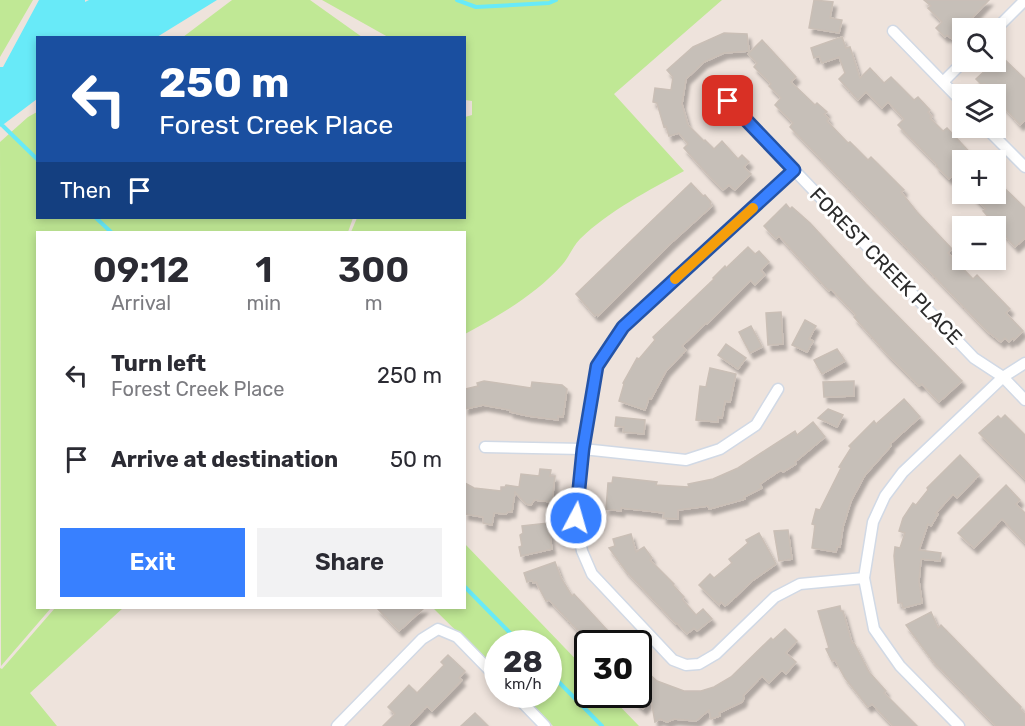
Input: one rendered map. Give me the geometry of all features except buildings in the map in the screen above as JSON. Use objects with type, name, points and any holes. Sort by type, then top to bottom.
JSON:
[{"type":"street","points":[[1006,19],[1025,0]]},
{"type":"street","points":[[893,31],[952,91]]},
{"type":"street","points":[[943,82],[953,72]]},
{"type":"street","name":"FOREST CREEK PLACE","points":[[728,101],[974,358],[1004,377],[1025,400]]},
{"type":"street","points":[[996,138],[1025,167]]},
{"type":"street","points":[[794,170],[623,327],[597,366],[583,449],[576,518],[582,551],[592,574],[673,660],[686,665],[699,664],[716,654],[775,597],[800,584],[864,578]]},
{"type":"street","points":[[959,726],[900,666],[874,629],[864,578],[873,522],[885,496],[903,472],[1004,377],[1025,363]]},
{"type":"street","points":[[485,447],[583,449],[686,460],[720,449],[756,425],[778,389]]},
{"type":"street","points":[[337,726],[422,639],[438,629],[457,637],[484,665]]},
{"type":"street","points":[[528,708],[545,726]]},
{"type":"green space","points":[[0,0],[33,0],[0,57]]},
{"type":"green space","points":[[232,0],[310,0],[361,36],[184,36]]},
{"type":"green space","points":[[322,0],[722,0],[614,94],[684,171],[604,219],[580,239],[562,265],[540,286],[504,312],[466,333],[466,231],[351,231],[357,219],[466,219],[466,117],[472,115],[472,101],[466,100],[466,36],[386,36]]},
{"type":"green space","points":[[36,113],[36,219],[353,219],[348,231],[36,231],[36,609],[50,609],[1,666],[0,142]]},
{"type":"green space","points":[[466,545],[548,630],[484,630],[484,658],[434,609],[466,609]]},
{"type":"green space","points":[[54,609],[122,609],[30,693],[57,726],[0,726],[0,668],[2,669]]},
{"type":"green space","points":[[562,645],[574,657],[574,708],[622,708],[639,726],[553,726],[534,708],[562,708]]},
{"type":"water","points":[[39,0],[85,0],[85,2],[89,0],[217,0],[159,36],[36,36],[36,100],[0,127],[0,67],[3,67]]},
{"type":"waterway","points":[[457,0],[476,7],[549,3],[556,0]]},
{"type":"waterway","points":[[3,126],[36,158]]},
{"type":"waterway","points":[[97,219],[110,231]]},
{"type":"waterway","points":[[466,588],[507,630]]},
{"type":"waterway","points":[[562,685],[602,726]]},
{"type":"slow traffic","points":[[675,279],[753,208]]},
{"type":"route","points":[[576,518],[583,449],[597,366],[623,327],[794,170],[728,101]]}]
